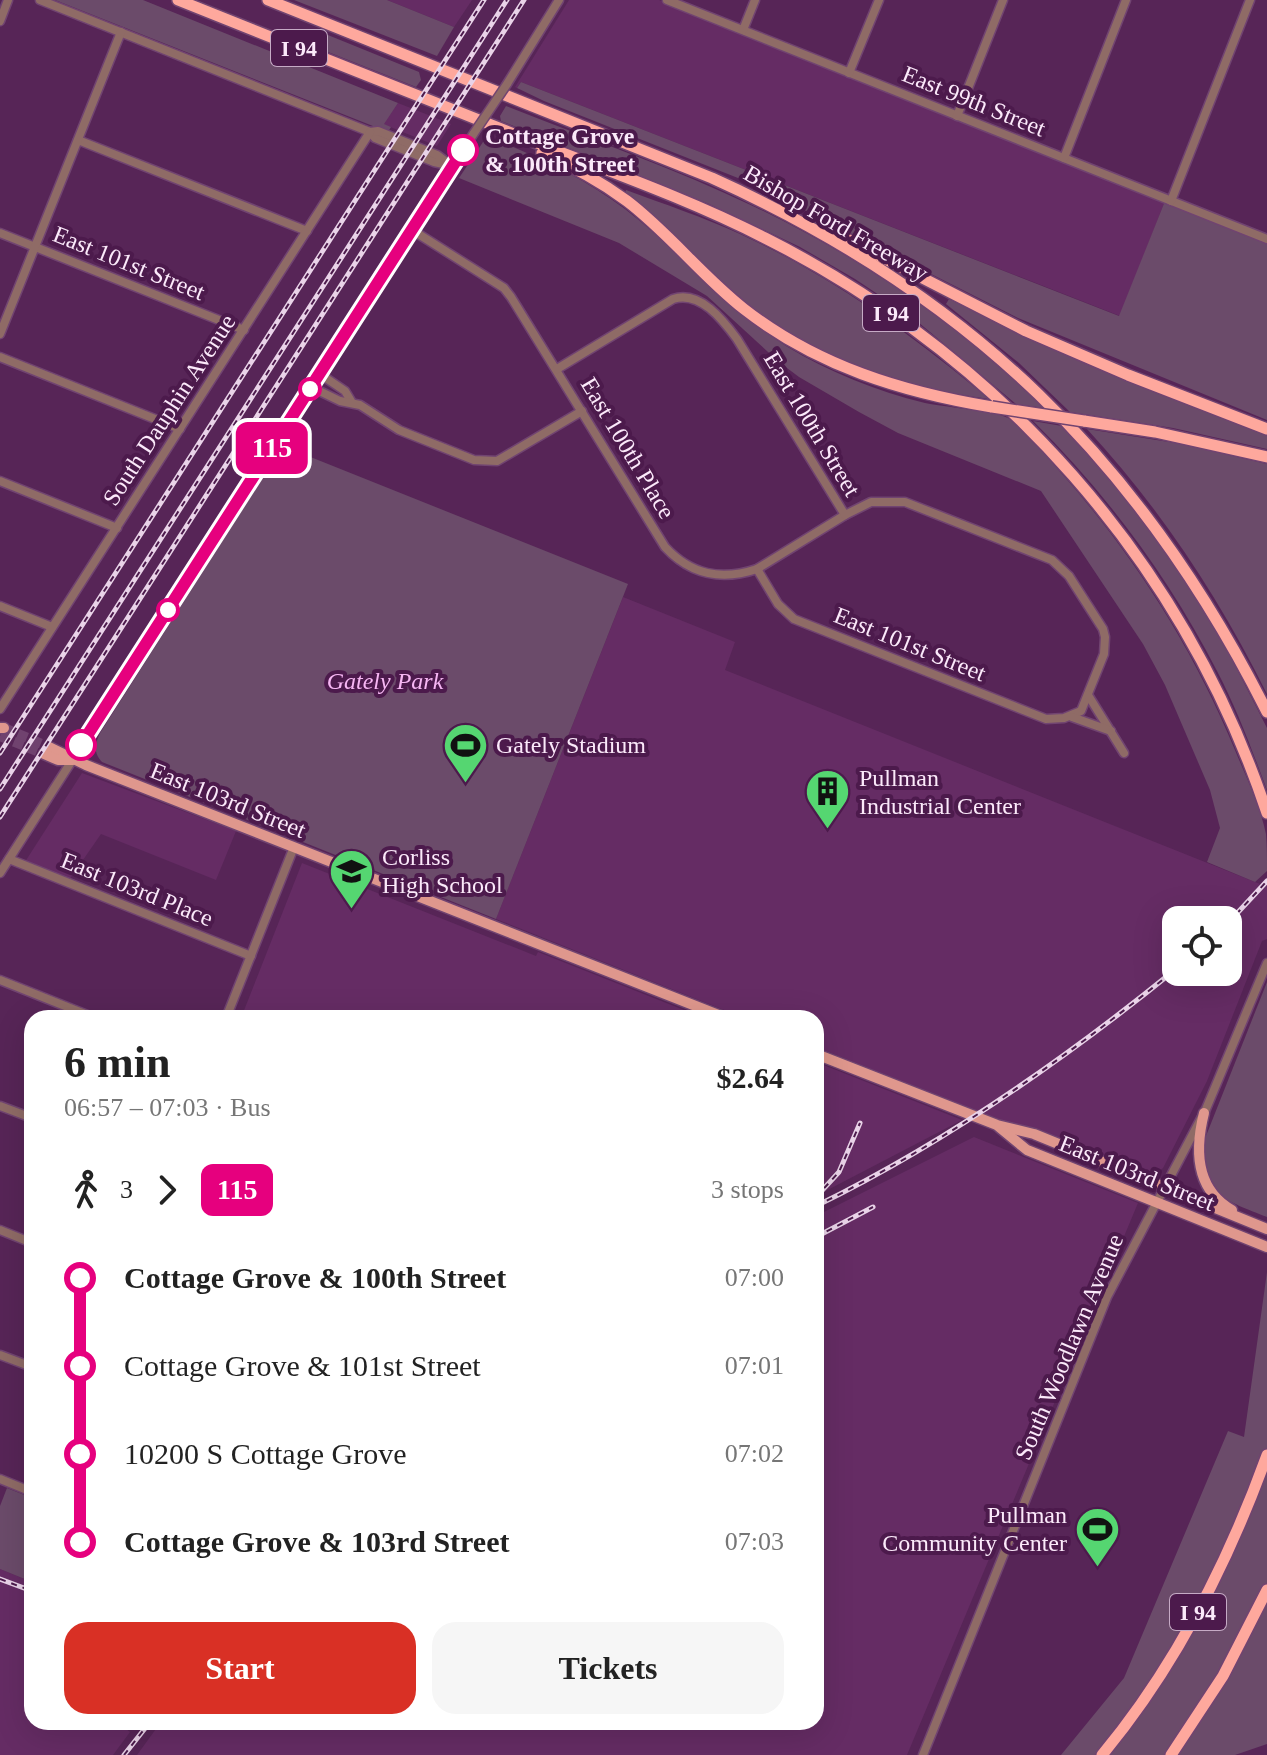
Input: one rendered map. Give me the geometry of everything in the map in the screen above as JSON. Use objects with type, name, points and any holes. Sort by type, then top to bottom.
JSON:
[{"type":"highway","name":"Bishop Ford Freeway","points":[[178,0],[659,192],[763,237],[855,289],[932,343],[1001,401],[1043,442],[1118,528],[1181,622],[1223,701],[1267,813]]},
{"type":"highway","name":"Bishop Ford Freeway","points":[[268,0],[770,204],[903,282],[1030,383],[1093,450],[1144,511],[1182,564],[1235,648],[1267,712]]},
{"type":"highway","points":[[373,78],[406,98],[572,166],[600,183],[629,202],[743,308],[819,356],[850,371],[910,392],[1155,432],[1267,457]]},
{"type":"highway","points":[[770,204],[834,232],[912,275],[1026,331],[1267,429]]},
{"type":"highway","name":"I 94","points":[[1102,1755],[1142,1703],[1211,1588],[1251,1500],[1267,1455]]},
{"type":"highway","name":"I 94","points":[[1171,1755],[1223,1676],[1267,1590]]},
{"type":"main road","name":"East 103rd Street","points":[[47,750],[58,760],[73,760],[706,1010]]},
{"type":"main road","name":"East 103rd Street","points":[[824,1057],[997,1125],[1034,1134],[1266,1229]]},
{"type":"main road","points":[[1204,1113],[1198,1149],[1198,1164],[1203,1178],[1222,1204],[1266,1229]]},
{"type":"main road","name":"East 103rd Street","points":[[997,1125],[1027,1150],[1267,1247]]},
{"type":"street","points":[[0,21],[8,0]]},
{"type":"street","points":[[40,0],[370,132],[375,138],[434,162],[453,166]]},
{"type":"street","points":[[0,873],[559,0]]},
{"type":"street","name":"East 99th Street","points":[[667,0],[1267,239]]},
{"type":"street","points":[[743,30],[755,0]]},
{"type":"street","points":[[849,73],[879,0]]},
{"type":"street","points":[[957,116],[1003,0]]},
{"type":"street","points":[[1064,158],[1126,0]]},
{"type":"street","points":[[1171,201],[1250,0]]},
{"type":"street","points":[[0,334],[121,32]]},
{"type":"street","name":"South Dauphin Avenue","points":[[0,709],[370,132]]},
{"type":"street","points":[[78,140],[307,231]]},
{"type":"street","name":"East 100th Place","points":[[412,230],[504,288],[665,547],[691,569],[717,576],[731,576],[757,569],[845,515]]},
{"type":"street","name":"East 101st Street","points":[[0,233],[244,330]]},
{"type":"street","name":"East 100th Street","points":[[557,369],[673,299],[681,296],[700,302],[737,339],[845,515],[871,502],[905,502],[1059,564],[1099,622],[1105,637],[1104,654],[1088,695]]},
{"type":"street","points":[[0,357],[180,429]]},
{"type":"street","points":[[320,374],[345,391],[351,401]]},
{"type":"street","points":[[311,387],[340,401],[351,401],[412,435],[482,462],[497,461],[582,411]]},
{"type":"street","points":[[0,481],[117,528]]},
{"type":"street","name":"East 101st Street","points":[[757,569],[778,604],[794,619],[1037,717],[1055,720],[1071,716],[1111,731]]},
{"type":"street","points":[[0,606],[52,627]]},
{"type":"street","points":[[1071,716],[1081,711],[1088,695]]},
{"type":"street","points":[[1088,695],[1124,753]]},
{"type":"street","points":[[229,1010],[294,847]]},
{"type":"street","name":"East 103rd Place","points":[[9,859],[251,956]]},
{"type":"street","name":"South Woodlawn Avenue","points":[[923,1755],[1107,1297],[1204,1113],[1267,963]]},
{"type":"street","points":[[0,980],[75,1010]]},
{"type":"street","points":[[0,1106],[24,1115]]},
{"type":"street","points":[[0,1230],[24,1240]]},
{"type":"street","points":[[0,1355],[24,1364]]},
{"type":"street","points":[[0,1479],[24,1489]]},
{"type":"shaded area","points":[[387,0],[472,0],[454,27]]},
{"type":"shaded area","points":[[569,0],[659,0],[1165,201],[1120,316],[521,82],[515,87]]},
{"type":"shaded area","points":[[398,103],[451,124],[437,146],[383,124]]},
{"type":"shaded area","points":[[623,597],[735,642],[725,670],[1260,884],[1267,877],[1267,939],[1262,941],[1207,1081],[1163,1168],[1158,1172],[1142,1172],[824,1050],[824,1010],[724,1010],[496,919]]},
{"type":"shaded area","points":[[82,773],[236,831],[216,880],[101,834],[67,883],[23,865]]},
{"type":"shaded area","name":"Corliss High School","points":[[302,863],[536,956],[538,952],[684,1010],[244,1010]]},
{"type":"shaded area","points":[[824,1065],[962,1120],[824,1192]]},
{"type":"shaded area","points":[[974,1137],[1138,1203],[907,1755],[137,1755],[155,1730],[824,1730],[824,1212]]},
{"type":"shaded area","points":[[0,1569],[24,1579],[24,1730],[130,1732],[113,1755],[0,1755]]},
{"type":"green space","points":[[55,0],[143,0],[398,103],[384,124],[391,127],[388,132]]},
{"type":"green space","points":[[294,0],[387,0],[454,27],[437,56]]},
{"type":"green space","points":[[318,31],[419,72],[421,80],[416,87],[313,46]]},
{"type":"green space","points":[[521,82],[1119,316],[1165,201],[1267,243],[1267,420],[1018,318],[748,182],[544,101],[517,88]]},
{"type":"green space","points":[[506,106],[724,193],[833,248],[943,321],[1044,408],[1016,404],[912,317],[800,247],[709,204],[501,121],[500,116]]},
{"type":"green space","points":[[487,136],[559,168],[609,197],[646,226],[743,315],[802,355],[853,380],[889,393],[925,403],[1002,416],[1022,429],[1089,506],[1138,571],[1201,676],[1256,802],[1266,834],[1267,871],[1255,882],[1207,862],[1220,828],[1210,790],[1165,685],[1143,644],[1041,491],[898,433],[799,377],[707,296],[619,243],[459,178]]},
{"type":"green space","points":[[626,190],[726,228],[807,268],[901,330],[989,399],[893,378],[862,368],[803,340],[732,291],[625,194]]},
{"type":"green space","points":[[949,299],[1033,340],[1267,435],[1267,449],[1173,428],[1070,412],[1019,363],[946,304]]},
{"type":"green space","points":[[1033,421],[1062,426],[1101,468],[1167,553],[1217,630],[1267,728],[1267,790],[1224,685],[1179,603],[1111,508]]},
{"type":"green space","points":[[1087,429],[1182,444],[1267,464],[1267,694],[1229,623],[1186,555],[1139,490]]},
{"type":"green space","name":"Gately Park","points":[[283,446],[628,584],[496,919],[102,762],[97,755],[96,744],[100,733]]},
{"type":"green space","points":[[1267,982],[1267,1217],[1220,1194],[1208,1176],[1202,1146]]},
{"type":"green space","points":[[1267,1272],[1267,1744],[1235,1755],[1061,1755],[1124,1678],[1228,1431],[1244,1437]]},
{"type":"green space","points":[[7,1488],[24,1495],[24,1579],[0,1569],[0,1506]]},
{"type":"tunnel","points":[[4,728],[49,747]]},
{"type":"tunnel","points":[[0,736],[44,754]]},
{"type":"railway","points":[[0,753],[484,0]]},
{"type":"railway","points":[[0,789],[507,0]]},
{"type":"railway","points":[[0,817],[524,0]]},
{"type":"railway","points":[[1242,908],[1267,881]]},
{"type":"railway","points":[[824,1202],[911,1155],[1002,1098],[1091,1036],[1162,980]]},
{"type":"railway","points":[[824,1188],[839,1172],[860,1123]]},
{"type":"railway","points":[[824,1233],[873,1207]]},
{"type":"railway","points":[[0,1579],[24,1588]]},
{"type":"railway","points":[[124,1755],[144,1730]]},
{"type":"bus line","name":"115","points":[[81,745],[463,150]]},
{"type":"place","name":"Cottage Grove & 100th Street","points":[[463,150]]},
{"type":"place","name":"Gately Stadium","points":[[465,784]]},
{"type":"place","name":"Pullman Industrial Center","points":[[828,831]]},
{"type":"place","name":"Corliss High School","points":[[351,910]]},
{"type":"place","name":"Pullman Community Center","points":[[1098,1568]]}]
